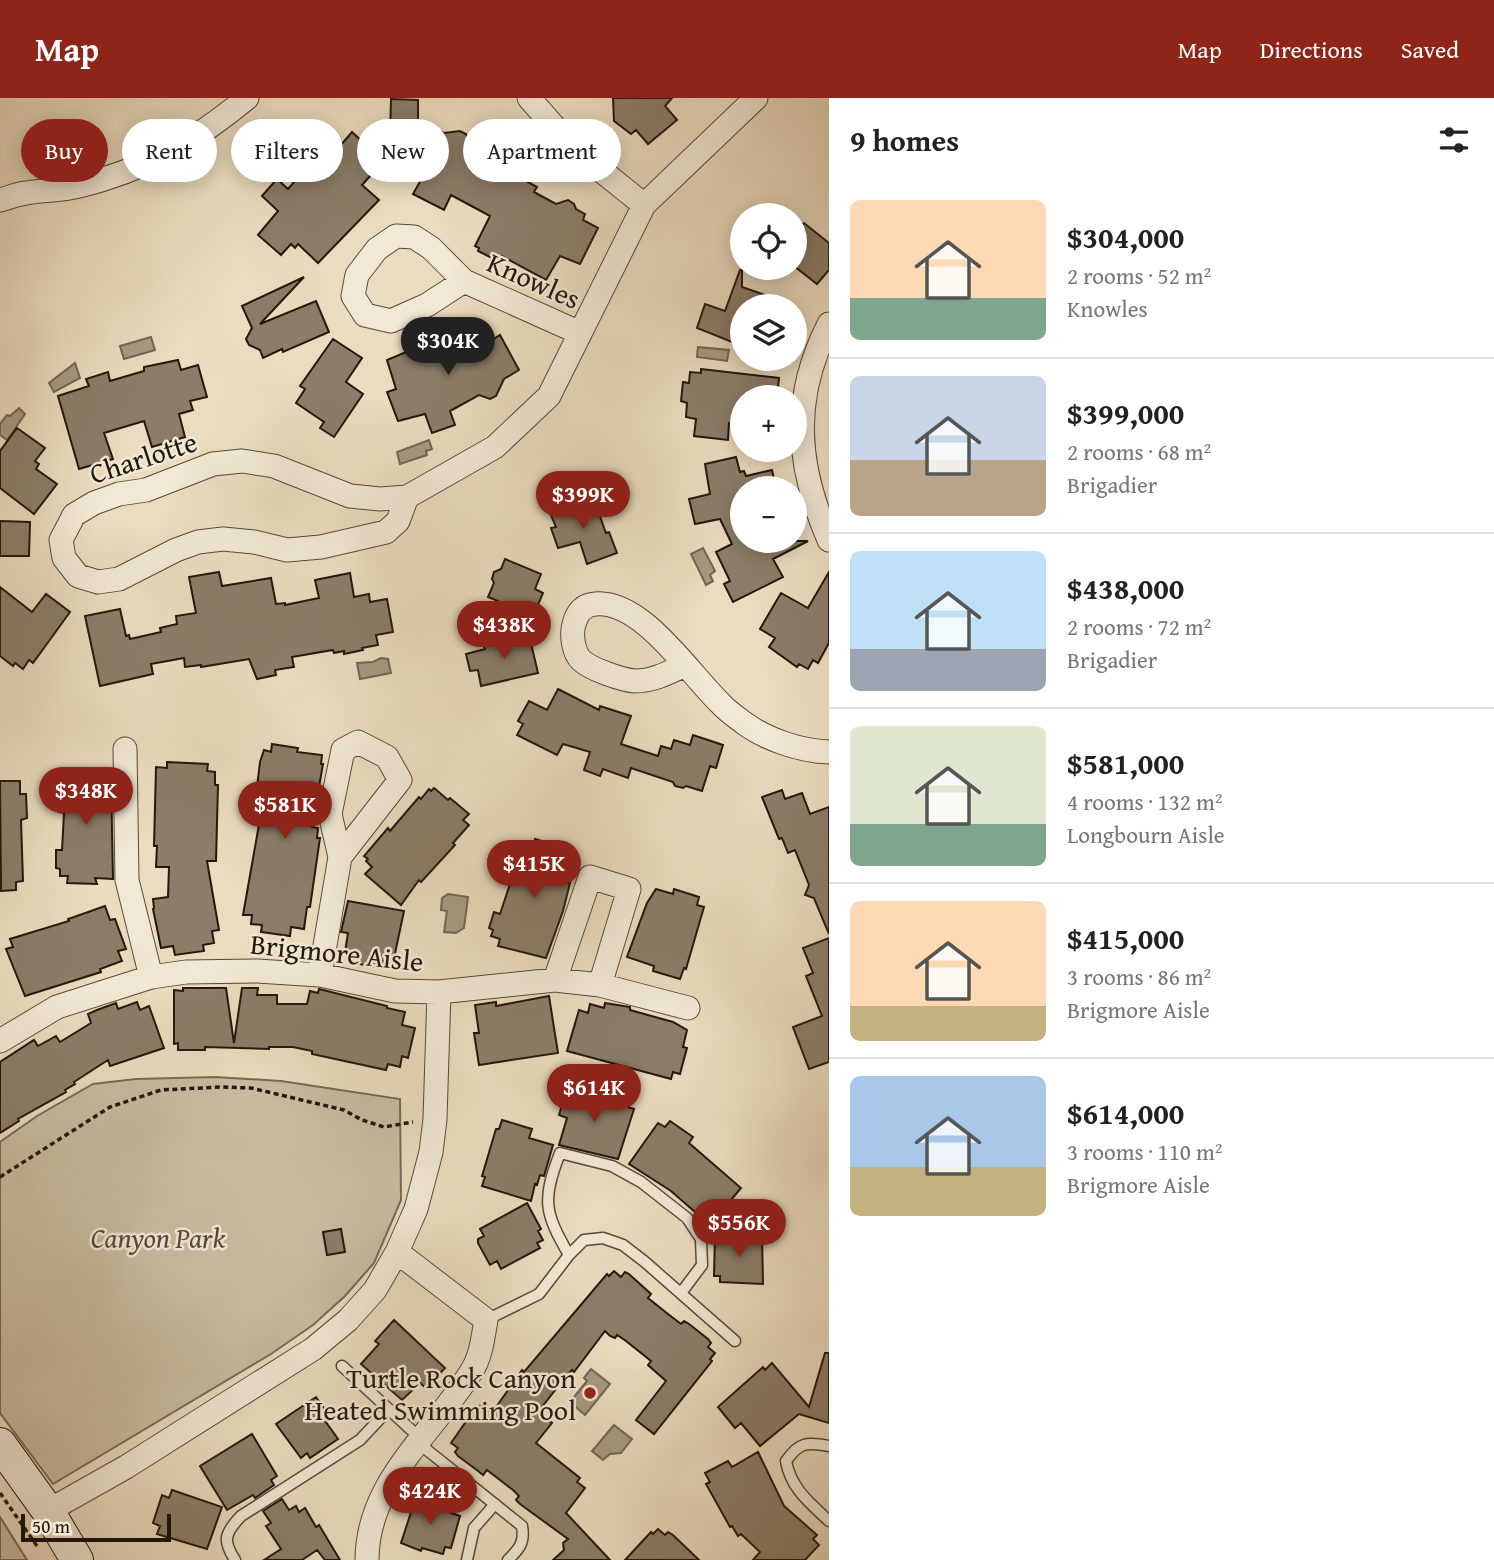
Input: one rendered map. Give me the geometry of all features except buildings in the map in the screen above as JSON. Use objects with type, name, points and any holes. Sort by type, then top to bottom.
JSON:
[{"type":"street","points":[[0,200],[25,192],[54,191],[80,186],[148,164],[212,128],[247,98]]},
{"type":"street","points":[[529,98],[572,147],[644,205]]},
{"type":"street","name":"Charlotte","points":[[407,497],[398,521],[386,532],[321,547],[287,550],[254,542],[223,539],[198,542],[119,579],[97,582],[78,576],[64,558],[61,540],[74,515],[93,503],[119,494],[146,490],[213,464],[242,461],[274,466],[350,496],[380,499],[407,497],[495,447],[549,396],[644,205],[750,100]]},
{"type":"street","points":[[0,181],[25,192]]},
{"type":"street","name":"Knowles","points":[[464,281],[427,305],[391,321],[365,315],[353,296],[357,275],[377,249],[396,236],[414,237],[431,248],[464,281],[580,333]]},
{"type":"street","points":[[829,324],[813,359],[806,386],[801,442],[811,492],[829,540]]},
{"type":"street","points":[[685,665],[659,678],[633,681],[604,673],[580,660],[574,646],[573,628],[578,612],[590,604],[607,603],[622,608],[650,629],[685,665],[721,705],[747,725],[775,740],[817,752],[829,752]]},
{"type":"street","points":[[125,750],[127,880],[151,977]]},
{"type":"street","points":[[320,975],[340,857]]},
{"type":"street","points":[[555,980],[590,877],[629,889],[600,985]]},
{"type":"street","name":"Brigmore Aisle","points":[[0,1041],[57,1007],[151,977],[186,972],[257,971],[320,975],[395,990],[439,992],[555,980],[600,985],[688,1008]]},
{"type":"street","points":[[48,1511],[126,1467],[313,1349],[348,1320],[375,1290],[397,1252],[416,1209],[431,1152],[435,1119],[439,992]]},
{"type":"street","points":[[367,1560],[372,1521],[380,1499],[418,1440],[472,1370],[480,1352],[486,1320],[397,1252]]},
{"type":"street","points":[[0,1444],[48,1511],[77,1560]]},
{"type":"lane","points":[[569,1255],[551,1220],[547,1202],[551,1177],[560,1153],[612,1166],[641,1182],[687,1218],[701,1239],[702,1265],[681,1293]]},
{"type":"lane","points":[[486,1320],[539,1294],[584,1240],[603,1238],[623,1245],[735,1341]]},
{"type":"lane","points":[[342,1366],[418,1440],[522,1526],[524,1536],[521,1547],[508,1560]]},
{"type":"lane","points":[[235,1560],[227,1548],[226,1537],[241,1516],[360,1440],[389,1409]]},
{"type":"lane","points":[[829,1446],[804,1444],[793,1450],[786,1461],[788,1474],[797,1491],[829,1521]]},
{"type":"lane","points":[[467,1560],[474,1528],[495,1504]]},
{"type":"path","points":[[0,1177],[110,1107],[162,1090],[251,1088],[344,1110],[362,1120],[384,1127],[435,1119]]},
{"type":"path","points":[[0,1493],[40,1552]]},
{"type":"green space","name":"Canyon Park","points":[[215,1077],[281,1081],[400,1099],[401,1200],[374,1263],[345,1296],[313,1325],[271,1354],[53,1484],[0,1413],[0,1142],[37,1116],[93,1084],[136,1079]]},
{"type":"green space","points":[[0,1517],[27,1560],[0,1560]]},
{"type":"shaded area","points":[[151,337],[155,350],[124,359],[120,346]]},
{"type":"shaded area","points":[[698,347],[729,350],[727,361],[697,357]]},
{"type":"shaded area","points":[[75,363],[80,378],[54,392],[49,383]]},
{"type":"shaded area","points":[[19,408],[25,414],[7,440],[0,435],[0,424],[7,415],[10,416]]},
{"type":"shaded area","points":[[429,440],[432,449],[426,451],[427,455],[400,464],[397,452]]},
{"type":"shaded area","points":[[703,548],[715,571],[710,575],[713,581],[706,585],[691,554]]},
{"type":"shaded area","points":[[381,658],[388,659],[391,673],[360,679],[357,663],[373,662]]},
{"type":"shaded area","points":[[448,894],[468,897],[464,928],[456,933],[444,932],[447,911],[441,910],[442,898]]},
{"type":"shaded area","name":"Turtle Rock Canyon Heated Swimming Pool","points":[[591,1369],[610,1384],[585,1415],[570,1402],[587,1381],[584,1378]]},
{"type":"shaded area","points":[[614,1425],[632,1439],[621,1453],[610,1454],[603,1460],[592,1451]]},
{"type":"place","name":"Turtle Rock Canyon Heated Swimming Pool","points":[[590,1393]]}]
